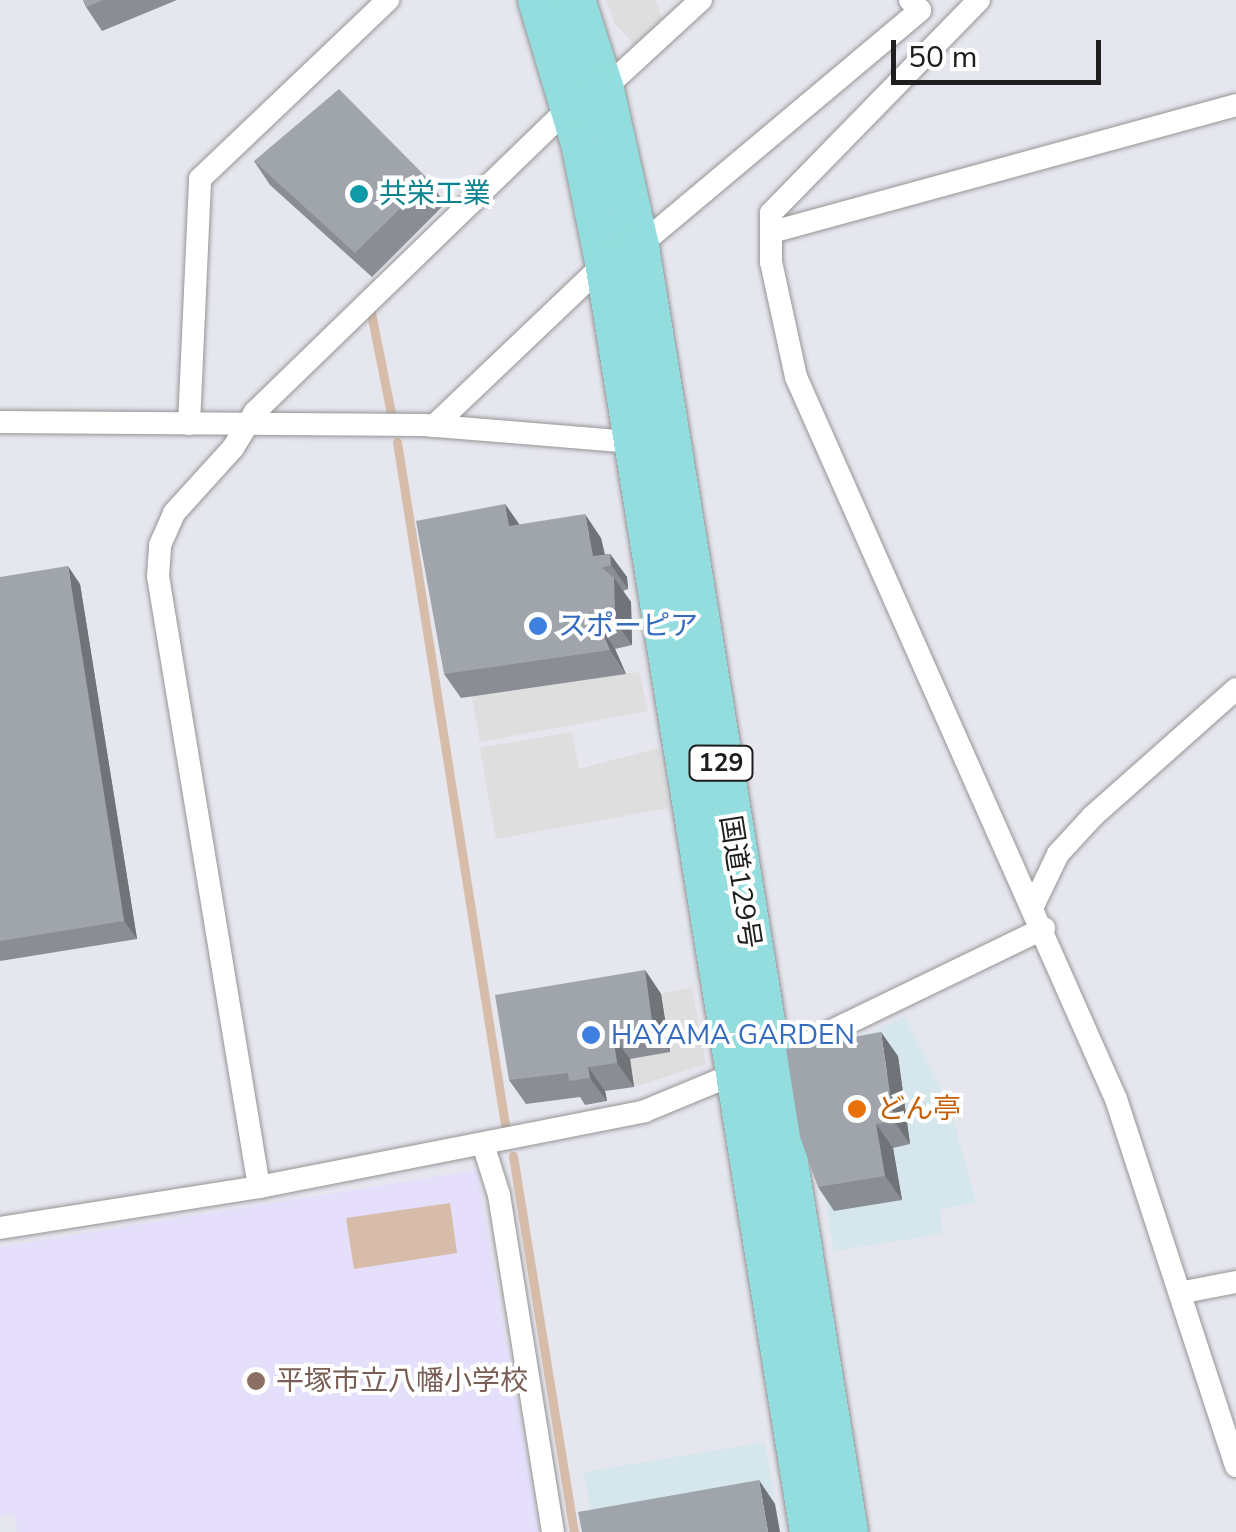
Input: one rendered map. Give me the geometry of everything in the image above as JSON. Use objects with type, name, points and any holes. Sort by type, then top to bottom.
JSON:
[{"type":"highway","name":"国道129号","points":[[538,0],[587,98]]},
{"type":"highway","name":"国道129号","points":[[574,0],[587,98],[622,255],[753,1067],[811,1532]]},
{"type":"highway","name":"国道129号","points":[[622,255],[632,442],[847,1532]]},
{"type":"street","points":[[190,424],[200,179],[388,0]]},
{"type":"street","points":[[258,1187],[158,576],[160,544],[174,513],[234,448],[245,425],[587,98],[702,0]]},
{"type":"street","points":[[434,426],[622,255],[920,10],[910,0]]},
{"type":"street","points":[[980,0],[771,212],[771,262],[796,377],[1044,928],[1116,1099],[1184,1292],[1236,1466]]},
{"type":"street","points":[[772,232],[1236,105]]},
{"type":"street","points":[[0,422],[434,426],[632,442]]},
{"type":"street","points":[[1032,906],[1058,854],[1093,816],[1236,689]]},
{"type":"street","points":[[0,1228],[258,1187],[644,1111],[753,1067],[1044,928]]},
{"type":"street","points":[[483,1144],[499,1196],[553,1532]]},
{"type":"street","points":[[1184,1292],[1236,1282]]},
{"type":"shaded area","points":[[606,0],[656,0],[662,19],[636,46],[615,24]]},
{"type":"shaded area","points":[[639,672],[648,711],[480,742],[472,696]]},
{"type":"shaded area","points":[[572,732],[579,769],[659,748],[669,808],[496,839],[480,748]]},
{"type":"shaded area","points":[[692,987],[706,1064],[634,1087],[630,1059],[670,1051],[661,994]]},
{"type":"shaded area","points":[[905,1016],[950,1106],[976,1203],[940,1209],[942,1234],[834,1251],[802,1066]]},
{"type":"shaded area","name":"平塚市立八幡小学校","points":[[477,1170],[539,1532],[17,1532],[14,1515],[0,1516],[0,1247]]},
{"type":"shaded area","points":[[450,1203],[457,1253],[354,1269],[346,1218]]},
{"type":"shaded area","points":[[765,1442],[780,1532],[594,1532],[584,1472]]},
{"type":"building","points":[[83,0],[103,0],[86,7]]},
{"type":"building","name":"共栄工業","points":[[339,89],[429,180],[355,253],[254,161]]},
{"type":"building","name":"スポーピア","points":[[505,504],[509,526],[585,514],[593,556],[610,554],[611,565],[602,568],[614,578],[615,621],[599,625],[610,650],[444,674],[416,521]]},
{"type":"building","points":[[68,566],[124,921],[0,941],[0,577]]},
{"type":"building","name":"HAYAMA GARDEN","points":[[645,970],[653,1028],[613,1036],[617,1063],[588,1067],[590,1078],[569,1081],[568,1073],[509,1080],[495,995]]},
{"type":"building","name":"どん亭","points":[[881,1032],[894,1121],[876,1124],[885,1176],[818,1187],[800,1137],[786,1049]]},
{"type":"building","points":[[759,1480],[768,1532],[582,1532],[578,1512]]},
{"type":"waterway","points":[[370,308],[391,413]]},
{"type":"waterway","points":[[397,442],[505,1125]]},
{"type":"waterway","points":[[513,1156],[574,1532]]},
{"type":"place","name":"共栄工業","points":[[359,194]]},
{"type":"place","name":"スポーピア","points":[[538,626]]},
{"type":"place","name":"HAYAMA GARDEN","points":[[591,1035]]},
{"type":"place","name":"どん亭","points":[[857,1109]]},
{"type":"place","name":"平塚市立八幡小学校","points":[[256,1381]]}]
